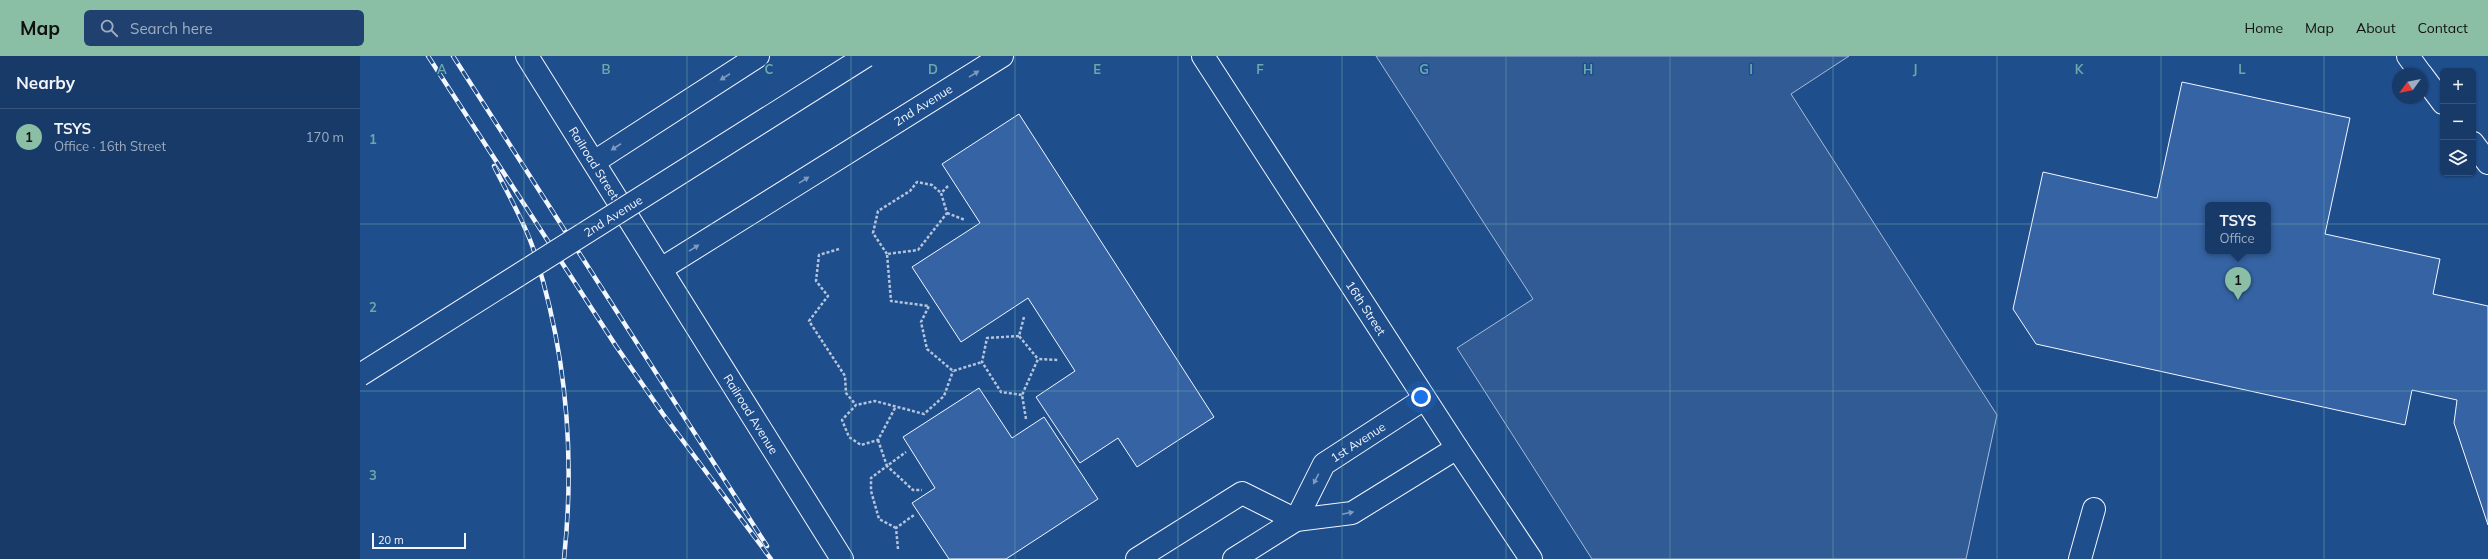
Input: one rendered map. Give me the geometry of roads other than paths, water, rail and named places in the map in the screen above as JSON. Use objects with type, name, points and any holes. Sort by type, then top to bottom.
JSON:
[{"type":"street","name":"Railroad Street","points":[[527,56],[661,269]]},
{"type":"street","points":[[594,162],[758,56]]},
{"type":"street","name":"2nd Avenue","points":[[360,375],[866,56]]},
{"type":"street","name":"2nd Avenue","points":[[661,269],[1002,56]]},
{"type":"street","name":"16th Street","points":[[1203,56],[1424,399],[1531,559]]},
{"type":"street","points":[[2408,56],[2417,68]]},
{"type":"street","points":[[2428,82],[2440,99]]},
{"type":"street","points":[[2476,147],[2488,163]]},
{"type":"street","name":"Railroad Avenue","points":[[661,269],[842,559]]},
{"type":"street","name":"1st Avenue","points":[[1296,520],[1324,464],[1424,399]]},
{"type":"street","points":[[1234,559],[1296,520],[1352,513],[1457,448]]},
{"type":"street","points":[[1137,559],[1242,493],[1296,520]]},
{"type":"street","points":[[2080,559],[2094,508]]},
{"type":"railway","points":[[428,56],[616,346],[663,414],[771,559]]},
{"type":"railway","points":[[453,56],[767,546]]},
{"type":"railway","points":[[494,166],[521,218],[530,240],[545,288],[554,326],[565,404],[568,442],[567,520],[564,559]]},
{"type":"place","name":"TSYS","points":[[2238,300]]}]
